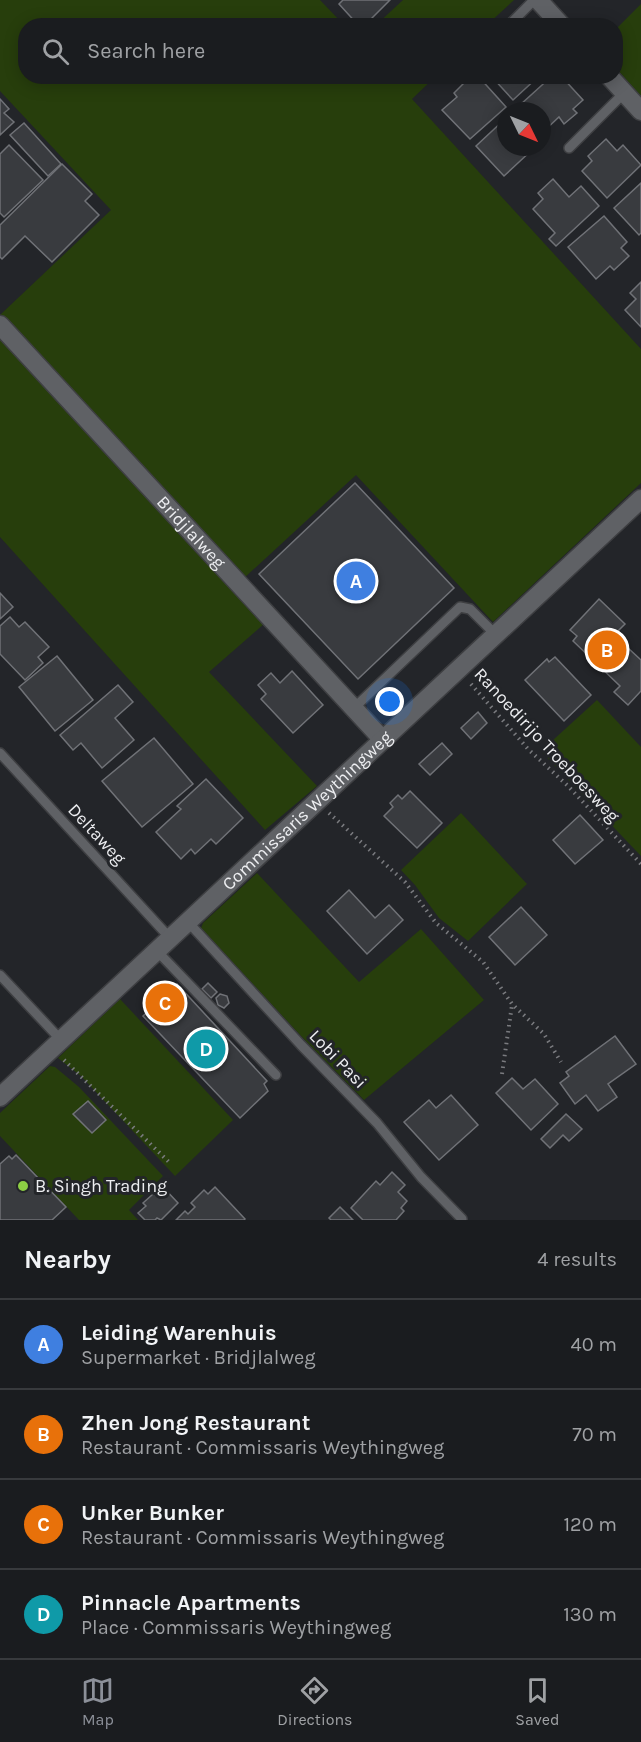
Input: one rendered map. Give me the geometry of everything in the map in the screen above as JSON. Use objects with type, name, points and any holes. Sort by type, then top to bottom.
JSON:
[{"type":"main road","points":[[536,0],[554,18]]},
{"type":"main road","points":[[616,84],[641,111]]},
{"type":"main road","name":"Bridjlalweg","points":[[0,324],[383,740]]},
{"type":"main road","name":"Commissaris Weythingweg","points":[[0,1097],[641,500]]},
{"type":"lane","points":[[516,18],[536,0]]},
{"type":"lane","points":[[569,148],[624,93]]},
{"type":"lane","points":[[354,708],[460,607],[470,609],[496,635]]},
{"type":"lane","name":"Deltaweg","points":[[0,753],[170,938]]},
{"type":"lane","name":"Lobi Pasi","points":[[188,922],[301,1045],[377,1123],[420,1177],[462,1219]]},
{"type":"lane","points":[[157,951],[276,1075]]},
{"type":"lane","points":[[0,975],[56,1044]]},
{"type":"path","name":"Ranoedirijo Troeboesweg","points":[[458,670],[528,749],[568,786],[641,864]]},
{"type":"path","points":[[318,802],[405,882],[436,923],[483,962],[512,1004],[544,1034],[561,1062]]},
{"type":"path","points":[[502,1074],[512,1004]]},
{"type":"path","points":[[56,1044],[82,1076],[171,1164]]},
{"type":"green space","points":[[0,0],[320,0],[337,18],[18,18],[18,84],[428,84],[412,99],[641,349],[641,483],[493,622],[356,475],[243,579],[0,315],[111,210],[0,91]]},
{"type":"green space","points":[[403,0],[514,0],[495,18],[384,18]]},
{"type":"green space","points":[[641,4],[641,96],[623,76],[623,22]]},
{"type":"green space","points":[[0,332],[265,623],[209,672],[317,786],[265,830],[0,537]]},
{"type":"green space","points":[[597,700],[641,747],[641,856],[541,751]]},
{"type":"green space","points":[[461,813],[527,884],[468,941],[439,918],[401,870]]},
{"type":"green space","points":[[257,873],[359,982],[421,929],[484,1000],[364,1100],[201,928],[203,923]]},
{"type":"green space","points":[[120,999],[233,1120],[175,1176],[81,1076],[58,1058]]},
{"type":"green space","points":[[50,1066],[55,1067],[79,1087],[163,1176],[129,1210],[138,1220],[79,1220],[0,1136],[0,1113]]},
{"type":"building","points":[[343,0],[390,0],[372,18],[352,18],[339,4]]},
{"type":"building","points":[[463,84],[485,84],[501,102],[497,102],[497,115],[470,139],[442,110],[457,97],[454,93]]},
{"type":"building","points":[[498,84],[530,84],[513,100]]},
{"type":"building","points":[[543,84],[568,84],[583,100],[573,109],[577,113],[564,124],[559,117],[551,124],[551,102],[523,102]]},
{"type":"building","points":[[0,99],[9,109],[4,113],[14,122],[0,135]]},
{"type":"building","points":[[24,123],[61,164],[48,176],[10,135]]},
{"type":"building","points":[[497,126],[497,156],[526,156],[504,176],[476,146]]},
{"type":"building","points":[[606,139],[617,151],[623,145],[641,165],[607,198],[582,171],[592,161],[588,156]]},
{"type":"building","points":[[9,145],[43,180],[4,217],[0,213],[0,154]]},
{"type":"building","points":[[62,164],[92,194],[85,201],[99,215],[52,262],[25,236],[2,259],[0,257],[0,225]]},
{"type":"building","points":[[553,179],[569,197],[581,186],[599,206],[556,246],[549,239],[555,233],[533,209],[543,199],[538,193]]},
{"type":"building","points":[[641,183],[641,233],[639,235],[614,208]]},
{"type":"building","points":[[604,216],[627,242],[621,248],[629,256],[614,270],[610,266],[596,279],[568,247]]},
{"type":"building","points":[[641,282],[641,327],[625,310],[636,299],[630,293]]},
{"type":"building","points":[[355,483],[454,588],[358,679],[259,574]]},
{"type":"building","points":[[0,593],[13,607],[0,619]]},
{"type":"building","points":[[599,599],[625,624],[614,635],[641,660],[641,691],[628,705],[614,692],[620,686],[573,641],[577,636],[570,630]]},
{"type":"building","points":[[10,617],[19,627],[25,622],[49,647],[38,657],[43,663],[25,680],[0,654],[0,626]]},
{"type":"building","points":[[57,656],[93,700],[55,731],[19,687]]},
{"type":"building","points":[[555,657],[591,695],[564,721],[525,680],[547,659],[549,662]]},
{"type":"building","points":[[292,671],[323,705],[293,733],[261,699],[266,694],[258,685],[271,673],[280,683]]},
{"type":"building","points":[[118,685],[133,702],[115,718],[134,740],[102,768],[81,743],[73,750],[60,735]]},
{"type":"building","points":[[478,712],[487,723],[471,739],[461,728]]},
{"type":"building","points":[[154,738],[193,784],[142,827],[102,781]]},
{"type":"building","points":[[442,743],[452,754],[430,775],[419,764]]},
{"type":"building","points":[[206,779],[243,818],[216,844],[211,839],[195,854],[191,849],[181,859],[156,832],[181,809],[177,806]]},
{"type":"building","points":[[410,791],[442,823],[417,848],[384,816],[393,807],[390,803],[398,795],[402,799]]},
{"type":"building","points":[[580,815],[603,840],[575,864],[553,840]]},
{"type":"building","points":[[349,890],[375,918],[389,905],[403,920],[367,954],[327,911]]},
{"type":"building","points":[[521,907],[547,935],[515,965],[489,937]]},
{"type":"building","points":[[208,983],[217,992],[211,998],[202,989]]},
{"type":"building","points":[[177,984],[267,1081],[264,1084],[268,1091],[240,1118],[143,1016]]},
{"type":"building","points":[[220,994],[227,996],[229,1003],[224,1008],[218,1005],[216,998]]},
{"type":"building","points":[[615,1036],[636,1064],[608,1084],[617,1097],[598,1111],[586,1095],[575,1104],[560,1083],[569,1076],[566,1072]]},
{"type":"building","points":[[512,1078],[523,1089],[535,1079],[558,1104],[531,1130],[496,1093]]},
{"type":"building","points":[[451,1095],[478,1125],[439,1160],[404,1122],[429,1100],[436,1108]]},
{"type":"building","points":[[88,1101],[106,1120],[92,1133],[73,1114]]},
{"type":"building","points":[[566,1114],[582,1129],[569,1141],[563,1135],[550,1148],[541,1139]]},
{"type":"building","name":"B. Singh Trading","points":[[16,1155],[66,1207],[52,1220],[0,1220],[0,1164],[9,1156],[12,1159]]},
{"type":"building","points":[[392,1172],[405,1185],[398,1192],[407,1201],[401,1208],[404,1211],[396,1220],[363,1220],[351,1208],[376,1181],[380,1185]]},
{"type":"building","points":[[162,1186],[178,1203],[161,1220],[157,1218],[145,1220],[138,1213],[146,1206],[143,1203]]},
{"type":"building","points":[[215,1187],[244,1220],[176,1220],[185,1211],[188,1214],[195,1207],[191,1203],[204,1190],[208,1194]]},
{"type":"building","points":[[340,1207],[353,1220],[331,1220],[329,1218]]},
{"type":"place","name":"Leiding Warenhuis","points":[[356,581]]},
{"type":"place","name":"Zhen Jong Restaurant","points":[[607,650]]},
{"type":"place","name":"Unker Bunker","points":[[165,1003]]},
{"type":"place","name":"Pinnacle Apartments","points":[[206,1049]]},
{"type":"place","name":"B. Singh Trading","points":[[23,1186]]}]
